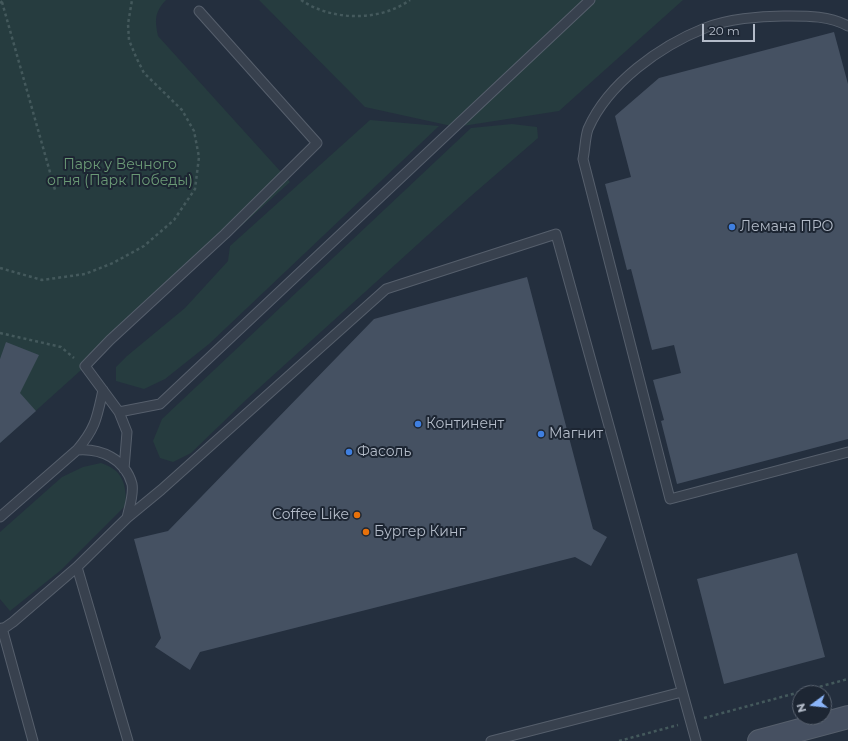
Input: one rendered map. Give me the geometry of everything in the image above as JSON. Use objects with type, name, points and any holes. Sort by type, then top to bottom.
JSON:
[{"type":"main road","points":[[759,741],[848,717]]},
{"type":"lane","points":[[119,412],[160,404],[590,0]]},
{"type":"lane","points":[[124,468],[127,432],[119,412],[85,366],[110,340],[225,234],[317,143],[199,11]]},
{"type":"lane","points":[[848,26],[839,21],[811,15],[774,16],[740,20],[706,27],[672,43],[639,66],[608,97],[588,130],[583,159],[670,499],[848,452]]},
{"type":"lane","points":[[33,741],[1,629],[13,622],[77,567],[127,518],[161,490],[386,289],[556,234],[696,741]]},
{"type":"lane","points":[[0,517],[77,450],[95,424],[103,390]]},
{"type":"lane","points":[[77,450],[90,449],[102,452],[114,458],[124,468],[132,485],[131,500],[127,518]]},
{"type":"lane","points":[[77,567],[128,741]]},
{"type":"lane","points":[[491,741],[682,692]]},
{"type":"path","points":[[0,268],[42,280],[85,274],[113,263],[144,246],[174,220],[195,189],[199,157],[194,131],[182,110],[144,73],[136,57],[129,40],[128,24],[132,0]]},
{"type":"path","points":[[301,0],[309,5],[331,13],[358,17],[383,12],[410,0]]},
{"type":"path","points":[[2,2],[56,190]]},
{"type":"path","points":[[0,333],[61,347],[85,366]]},
{"type":"path","points":[[619,741],[848,679]]},
{"type":"green space","name":"Парк у Вечного огня (Парк Победы)","points":[[0,0],[166,0],[159,9],[156,17],[158,36],[290,182],[0,443]]},
{"type":"green space","points":[[259,0],[683,0],[559,111],[456,127],[365,107]]},
{"type":"green space","points":[[370,120],[439,126],[209,344],[165,379],[144,389],[116,381],[116,367],[127,356],[185,308],[228,261],[230,246]]},
{"type":"green space","points":[[512,124],[537,127],[538,138],[471,196],[248,398],[191,453],[173,462],[160,458],[153,441],[162,419],[471,128]]},
{"type":"green space","points":[[101,463],[114,470],[122,479],[124,484],[126,505],[61,570],[10,611],[0,599],[0,532],[62,477],[83,467]]},
{"type":"building","name":"Лемана ПРО","points":[[834,32],[848,84],[848,439],[677,484],[661,421],[664,420],[653,380],[681,373],[674,345],[652,350],[631,269],[627,270],[605,184],[631,177],[615,116],[659,78]]},
{"type":"building","name":"Континент","points":[[527,277],[593,529],[607,537],[591,566],[575,557],[200,652],[190,670],[155,647],[161,638],[134,539],[168,531],[374,319]]},
{"type":"building","points":[[6,342],[39,355],[20,393],[36,411],[0,443],[0,359]]},
{"type":"building","points":[[797,553],[825,657],[724,684],[697,579]]},
{"type":"place","name":"Лемана ПРО","points":[[732,227]]},
{"type":"place","name":"Континент","points":[[418,424]]},
{"type":"place","name":"Магнит","points":[[541,434]]},
{"type":"place","name":"Фасоль","points":[[349,452]]},
{"type":"place","name":"Coffee Like","points":[[357,515]]},
{"type":"place","name":"Бургер Кинг","points":[[366,532]]}]
